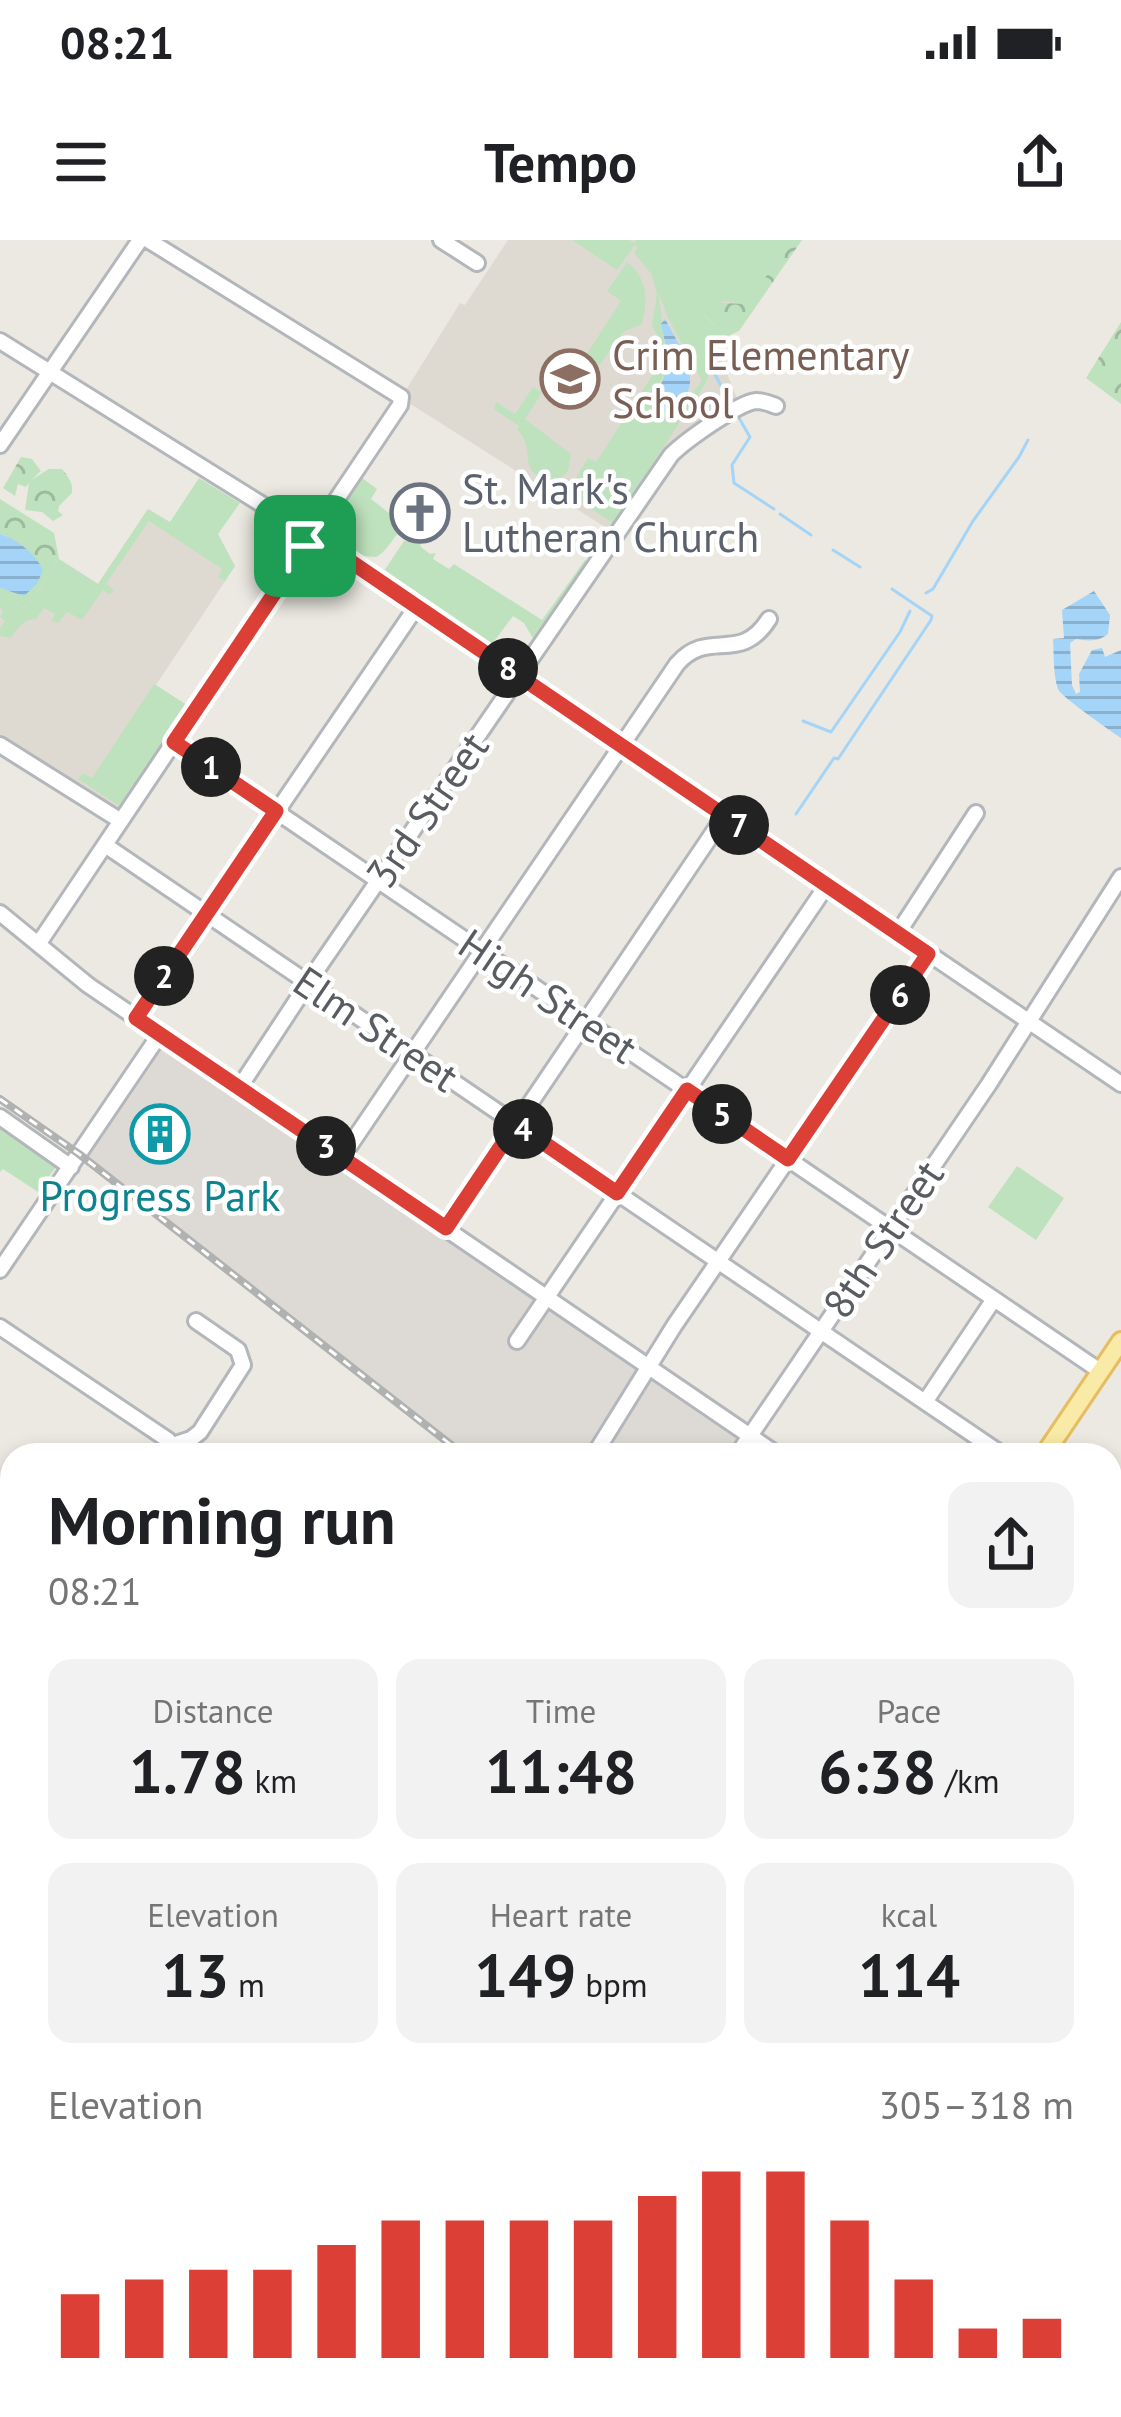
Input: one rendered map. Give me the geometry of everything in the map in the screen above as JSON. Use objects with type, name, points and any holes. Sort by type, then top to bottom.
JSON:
[{"type":"main road","points":[[1052,1443],[1121,1340]]},
{"type":"street","points":[[0,446],[144,240],[400,398],[400,405],[40,944]]},
{"type":"street","points":[[441,240],[477,263]]},
{"type":"street","points":[[0,341],[313,536],[1121,1084]]},
{"type":"street","name":"3rd Street","points":[[239,1088],[658,472],[681,445],[748,404],[762,401],[776,406]]},
{"type":"street","points":[[136,1018],[417,606]]},
{"type":"street","points":[[342,1157],[685,655],[702,646],[739,645],[758,635],[770,619]]},
{"type":"street","name":"High Street","points":[[174,742],[1100,1372]]},
{"type":"street","points":[[0,745],[122,821]]},
{"type":"street","points":[[898,932],[976,813]]},
{"type":"street","points":[[446,1228],[725,815]]},
{"type":"street","name":"Elm Street","points":[[105,845],[986,1443]]},
{"type":"street","name":"8th Street","points":[[745,1443],[1116,895],[1121,878]]},
{"type":"street","points":[[518,1341],[827,885]]},
{"type":"street","points":[[0,913],[82,981],[760,1443]]},
{"type":"street","points":[[601,1443],[648,1366],[928,954]]},
{"type":"street","points":[[0,1270],[160,1034]]},
{"type":"street","points":[[0,1117],[71,1167]]},
{"type":"street","points":[[925,1402],[994,1299]]},
{"type":"street","points":[[185,1443],[200,1432],[242,1365],[238,1350],[196,1321]]},
{"type":"street","points":[[0,1327],[111,1400],[166,1443]]},
{"type":"shaded area","name":"Crim Elementary School","points":[[508,240],[796,240],[717,349],[741,408],[693,436],[616,534],[401,398],[460,303],[465,305]]},
{"type":"shaded area","points":[[148,509],[235,566],[156,685],[195,711],[121,821],[0,745],[0,594],[26,609],[59,559],[98,584]]},
{"type":"shaded area","points":[[160,1034],[760,1443],[449,1443],[79,1154]]},
{"type":"green space","points":[[572,240],[794,240],[745,304],[724,301],[704,315],[726,337],[706,383],[613,523],[569,489],[588,458],[596,462],[657,368],[652,363],[662,345],[652,325],[657,294],[652,275],[634,253],[635,245],[617,270]],"holes":[[[659,294],[702,381],[671,414],[653,399],[667,368]]]},
{"type":"green space","points":[[794,240],[802,240],[739,331],[726,337],[704,314],[703,302],[745,304]]},
{"type":"green space","points":[[627,262],[645,290],[642,324],[623,332],[596,370],[582,361],[621,301],[607,291]]},
{"type":"green space","points":[[1121,322],[1121,404],[1086,378]]},
{"type":"green space","points":[[533,387],[542,393],[525,419],[571,454],[568,471],[557,482],[535,474],[519,426],[494,409],[496,402],[515,414]]},
{"type":"green space","points":[[21,457],[32,459],[41,471],[31,480],[49,469],[62,469],[67,475],[72,493],[59,506],[63,515],[53,521],[42,512],[25,510],[29,483],[26,487],[18,484],[15,496],[3,488]]},
{"type":"green space","points":[[199,478],[240,503],[218,534],[235,566],[225,581],[218,577],[222,569],[149,521],[106,584],[114,590],[110,595],[103,590],[82,620],[67,612],[58,623],[51,621],[55,614],[44,608],[11,638],[0,636],[5,621],[0,617],[0,594],[26,609],[59,559],[98,584],[148,509],[170,522]]},
{"type":"green space","points":[[362,478],[377,489],[371,499],[407,527],[376,557],[363,556],[328,532]]},
{"type":"green space","points":[[0,499],[54,533],[59,559],[26,609],[0,594],[0,588],[24,595],[7,536],[0,534]]},
{"type":"green space","points":[[415,538],[430,554],[436,553],[433,559],[449,569],[454,564],[542,620],[585,560],[589,564],[535,642],[524,623],[513,616],[492,644],[384,571],[404,541]]},
{"type":"green space","points":[[154,684],[187,705],[119,806],[78,779],[83,773],[92,778]]},
{"type":"green space","points":[[0,1125],[58,1164],[38,1192],[3,1169],[0,1172]]},
{"type":"green space","points":[[1017,1166],[1064,1198],[1036,1240],[988,1207]]},
{"type":"water","points":[[665,319],[683,353],[690,381],[671,414],[653,406],[666,370],[661,324]]},
{"type":"water","points":[[0,534],[25,548],[43,570],[24,596],[0,588]]},
{"type":"water","points":[[1094,591],[1110,615],[1108,634],[1070,643],[1072,685],[1076,694],[1080,692],[1079,674],[1092,650],[1102,648],[1105,657],[1121,650],[1121,738],[1061,693],[1055,677],[1053,639],[1064,638],[1062,610]]},
{"type":"waterway","points":[[712,369],[731,404]]},
{"type":"waterway","points":[[739,418],[750,437],[732,465],[734,483],[774,509]]},
{"type":"waterway","points":[[926,593],[933,589],[1028,440]]},
{"type":"waterway","points":[[780,514],[811,535]]},
{"type":"waterway","points":[[833,550],[860,567]]},
{"type":"waterway","points":[[796,814],[931,620],[932,616],[892,589]]},
{"type":"waterway","points":[[803,721],[831,732],[910,611]]},
{"type":"railway","points":[[0,1099],[79,1154],[449,1443]]},
{"type":"place","name":"Crim Elementary School","points":[[570,379]]},
{"type":"place","name":"St. Mark's Lutheran Church","points":[[420,513]]},
{"type":"place","name":"Progress Park","points":[[160,1134]]},
{"type":"route","points":[[313,536],[928,954],[788,1159],[687,1090],[617,1193],[516,1124],[446,1228],[136,1018],[276,811],[174,742],[305,546],[313,536]]}]
